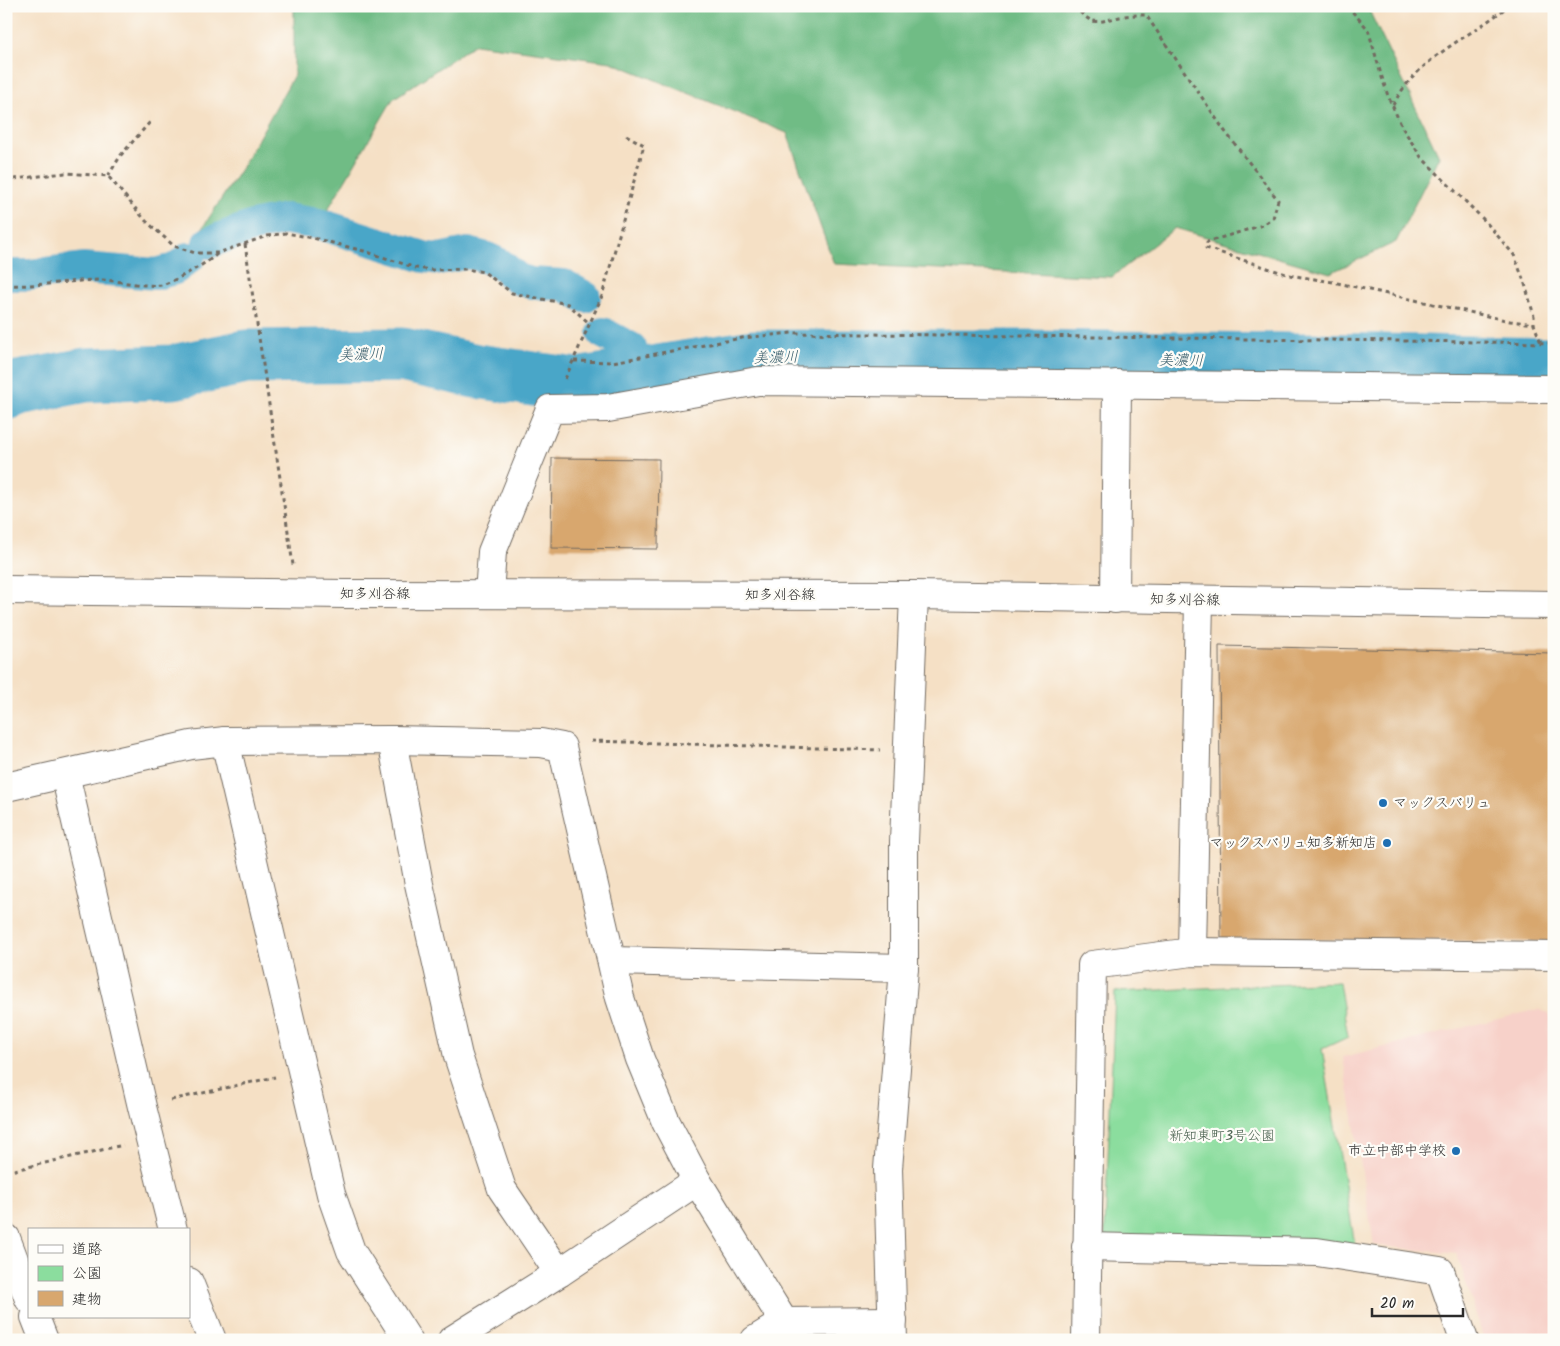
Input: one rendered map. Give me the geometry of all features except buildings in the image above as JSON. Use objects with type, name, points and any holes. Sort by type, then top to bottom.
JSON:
[{"type":"street","points":[[488,594],[492,552],[550,409],[608,408],[758,381],[1554,389]]},
{"type":"street","points":[[1115,599],[1117,384]]},
{"type":"street","name":"知多刈谷線","points":[[6,590],[914,595],[1554,606]]},
{"type":"street","points":[[755,1340],[784,1322],[893,1330],[888,1170],[904,968],[904,842],[914,595]]},
{"type":"street","points":[[1192,952],[1199,600]]},
{"type":"street","points":[[225,740],[331,1194],[351,1251],[408,1340]]},
{"type":"street","points":[[6,786],[191,745],[225,740],[541,742],[562,747],[620,998],[640,1058],[666,1122],[697,1181],[784,1322]]},
{"type":"street","points":[[392,740],[419,884],[458,1056],[502,1189],[559,1273]]},
{"type":"street","points":[[65,774],[142,1107],[172,1228]]},
{"type":"street","points":[[1086,1340],[1092,965],[1192,952],[1554,956]]},
{"type":"street","points":[[612,961],[904,968]]},
{"type":"street","points":[[452,1340],[559,1273],[697,1181]]},
{"type":"street","points":[[6,1238],[28,1296]]},
{"type":"street","points":[[1086,1248],[1317,1252],[1440,1270],[1464,1340]]},
{"type":"street","points":[[190,1285],[212,1340]]},
{"type":"street","points":[[36,1318],[44,1340]]},
{"type":"path","points":[[1075,6],[1083,17],[1099,23],[1125,16],[1146,15],[1224,130],[1278,200],[1273,218],[1263,225],[1206,242],[1206,248],[1289,274],[1334,282],[1510,321],[1534,324]]},
{"type":"path","points":[[1347,6],[1368,29],[1380,71],[1393,106],[1402,127],[1421,156],[1485,221],[1514,255],[1525,284],[1534,316],[1534,324],[1541,343]]},
{"type":"path","points":[[1393,106],[1402,89],[1423,67],[1508,6]]},
{"type":"path","points":[[108,176],[121,155],[150,122]]},
{"type":"path","points":[[550,409],[574,361],[602,296],[644,145],[626,135]]},
{"type":"path","points":[[6,180],[65,173],[108,176],[146,221],[174,246],[195,254],[218,253],[267,236],[286,234],[313,238],[364,251],[416,268],[433,270],[466,269],[484,272],[512,293],[568,304],[590,324]]},
{"type":"path","points":[[246,244],[296,593]]},
{"type":"path","points":[[6,285],[16,286],[102,280],[160,285],[176,280],[214,258],[218,253]]},
{"type":"path","points":[[574,361],[613,362],[742,338],[792,333],[1554,343]]},
{"type":"path","points":[[562,747],[572,740],[908,751]]},
{"type":"path","points":[[142,1107],[302,1070]]},
{"type":"path","points":[[6,1172],[150,1138]]},
{"type":"shaded area","name":"市立中部中学校","points":[[1539,1009],[1554,1017],[1554,1340],[1484,1340],[1457,1254],[1374,1245],[1343,1057]]},
{"type":"green space","points":[[294,6],[1367,6],[1439,156],[1396,242],[1330,273],[1175,228],[1112,277],[834,264],[787,133],[611,62],[475,44],[393,99],[327,211],[261,214],[197,236],[241,169],[294,75]]},
{"type":"green space","name":"新知東町3号公園","points":[[1339,982],[1348,1037],[1322,1049],[1355,1245],[1104,1253],[1115,992]]},
{"type":"waterway","points":[[208,243],[253,226],[286,219],[319,224],[424,257],[439,259],[468,253],[500,264],[518,279],[531,283],[564,285],[585,297]]},
{"type":"waterway","points":[[6,275],[29,275],[83,268],[156,274],[175,269],[189,258]]},
{"type":"waterway","points":[[603,333],[631,348]]},
{"type":"waterway","name":"美濃川","points":[[6,393],[18,388],[86,375],[173,372],[246,357],[402,355],[476,371],[576,385],[754,357],[1027,357],[1554,365]]},
{"type":"place","name":"マックスバリュ","points":[[1383,803]]},
{"type":"place","name":"マックスバリュ知多新知店","points":[[1387,843]]},
{"type":"place","name":"市立中部中学校","points":[[1456,1151]]}]
